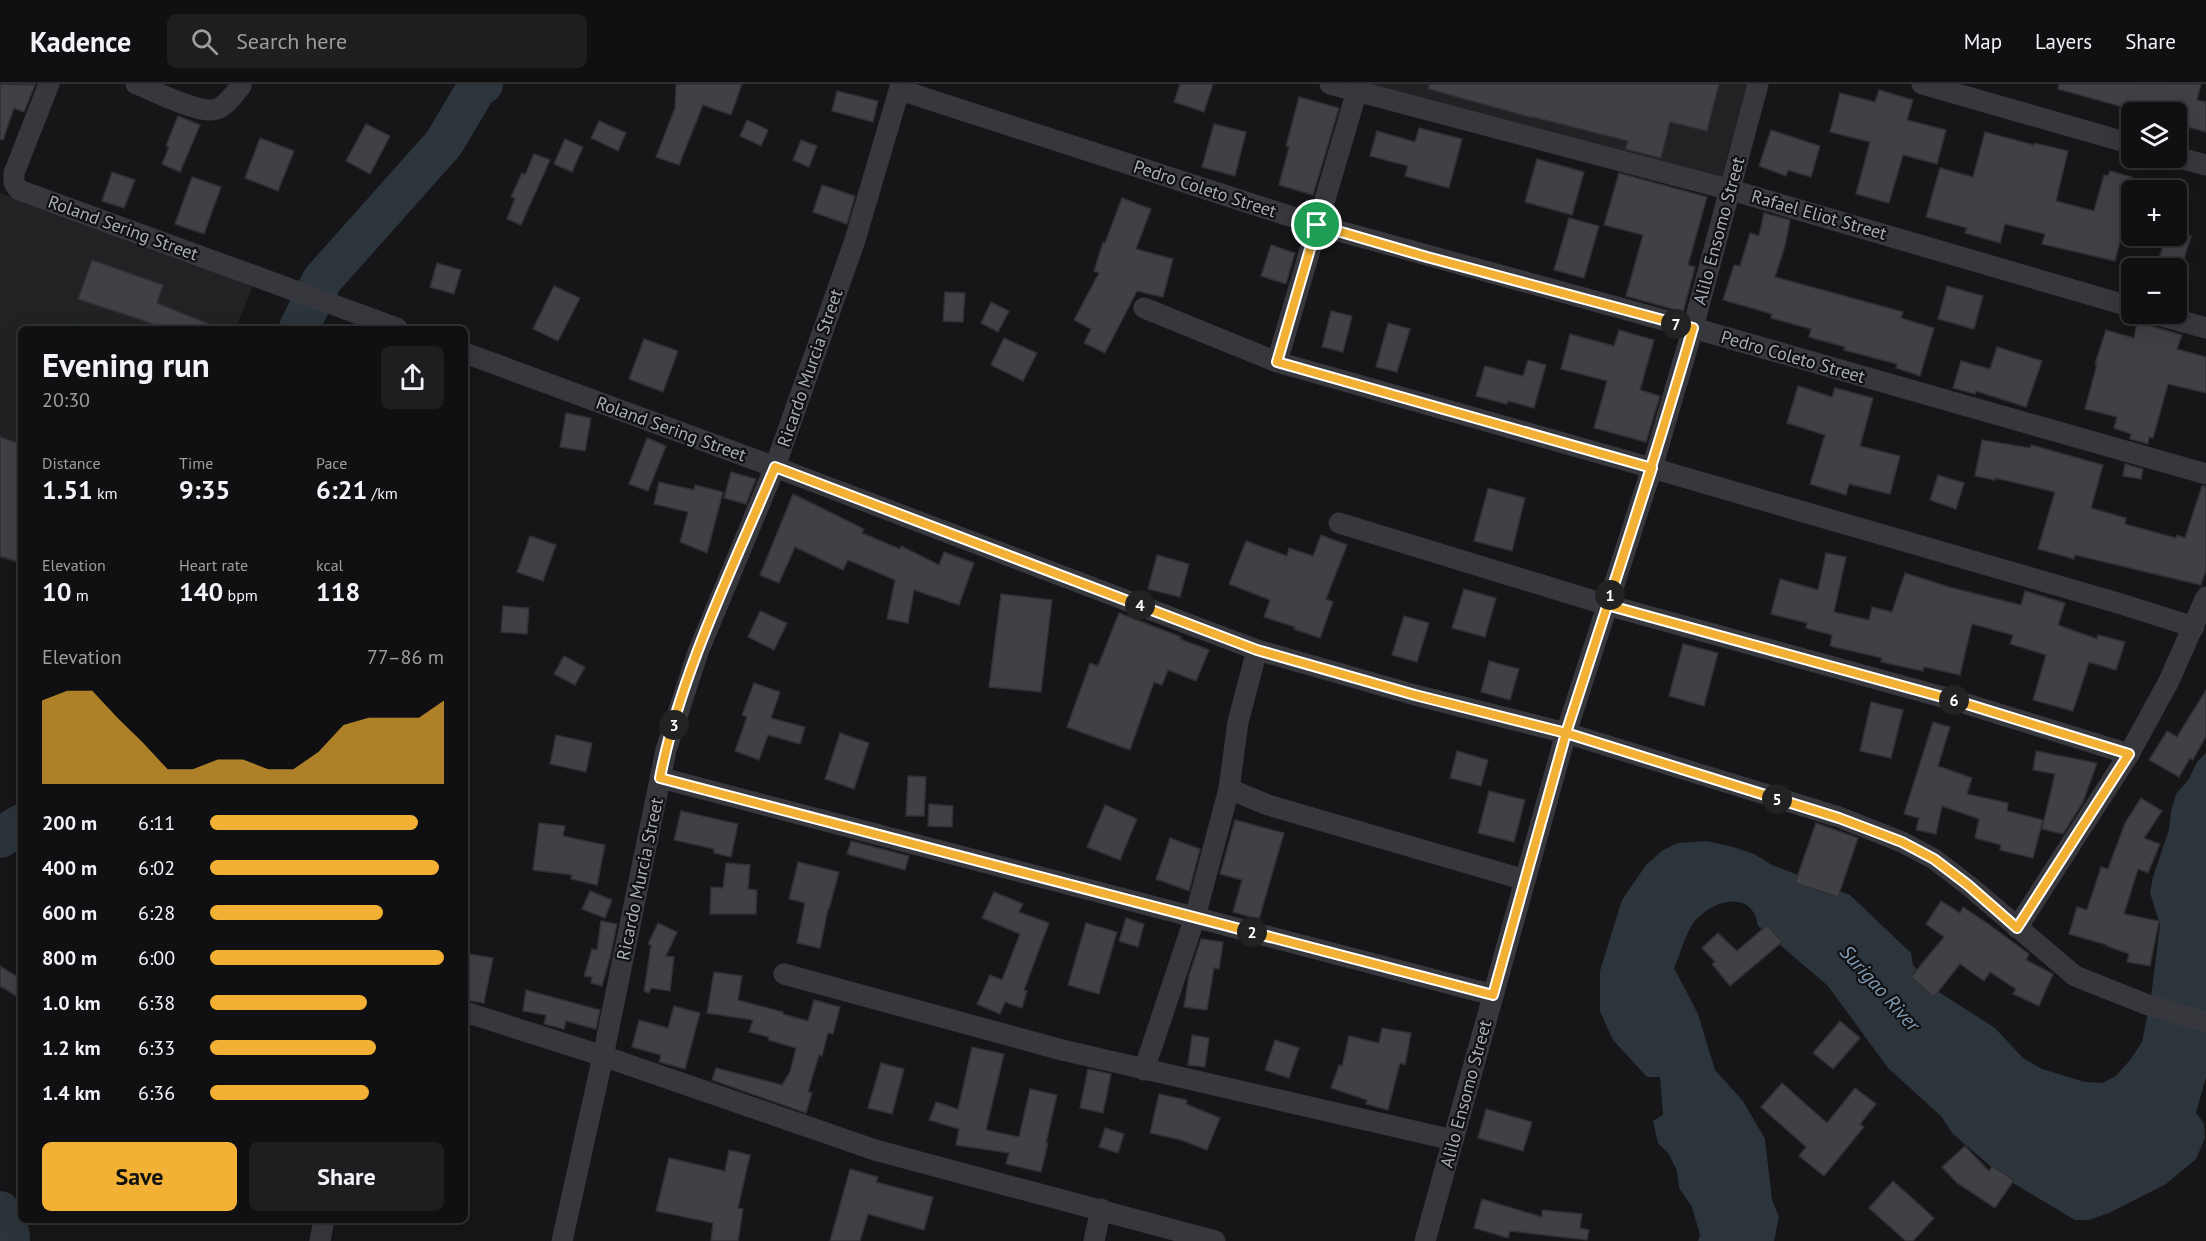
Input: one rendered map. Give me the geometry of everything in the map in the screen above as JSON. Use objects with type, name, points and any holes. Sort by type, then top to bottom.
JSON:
[{"type":"street","name":"Roland Sering Street","points":[[49,84],[14,172],[14,183],[19,189],[391,326]]},
{"type":"street","name":"Rafael Eliot Street","points":[[1330,84],[1358,88],[1731,190],[2121,304]]},
{"type":"street","name":"Alilo Ensomo Street","points":[[1425,1241],[1566,733],[1652,468],[1693,328],[1758,84]]},
{"type":"street","points":[[1922,84],[2121,141]]},
{"type":"street","points":[[142,85],[202,110],[215,110],[224,105],[241,86]]},
{"type":"street","name":"Pedro Coleto Street","points":[[901,87],[1317,225],[1427,257],[1693,328],[2206,474]]},
{"type":"street","name":"Ricardo Murcia Street","points":[[562,1241],[666,750],[698,652],[775,467],[855,240],[901,87]]},
{"type":"street","points":[[1277,362],[1358,88]]},
{"type":"street","points":[[2187,160],[2206,165]]},
{"type":"street","points":[[1144,308],[1277,362],[1652,468],[2194,627]]},
{"type":"street","points":[[2187,323],[2206,328]]},
{"type":"street","name":"Roland Sering Street","points":[[468,354],[775,467],[1257,650],[1415,695],[1566,733],[1839,818],[1902,842],[1934,859],[1968,885],[2075,976],[2148,1005],[2206,1022]]},
{"type":"street","points":[[1339,523],[1607,605],[1957,701],[2129,754]]},
{"type":"street","points":[[2017,928],[2129,754],[2169,681],[2206,597]]},
{"type":"street","points":[[1144,1070],[1195,917],[1229,789],[1238,722],[1257,650]]},
{"type":"street","points":[[660,778],[1493,995]]},
{"type":"street","points":[[1229,789],[1268,805],[1526,880]]},
{"type":"street","points":[[784,974],[1062,1050],[1454,1140]]},
{"type":"street","points":[[468,1013],[603,1056],[875,1150],[1215,1241]]},
{"type":"street","points":[[1094,1241],[1101,1209]]},
{"type":"street","points":[[320,1241],[323,1223]]},
{"type":"shaded area","points":[[1367,84],[1747,84],[1721,180]]},
{"type":"shaded area","points":[[0,193],[254,282],[237,326],[18,326],[18,564],[0,558]]},
{"type":"shaded area","points":[[73,320],[93,326],[55,326]]},
{"type":"water","name":"Surigao River","points":[[2206,753],[2206,1077],[2196,1113],[2204,1123],[2205,1138],[2196,1159],[2166,1184],[2109,1213],[2089,1220],[2075,1220],[2003,1177],[1952,1133],[1941,1116],[1888,1068],[1828,986],[1758,926],[1755,914],[1748,906],[1740,902],[1722,903],[1697,918],[1687,935],[1674,968],[1698,1014],[1715,1070],[1743,1101],[1765,1139],[1772,1200],[1779,1217],[1774,1241],[1698,1241],[1700,1235],[1692,1207],[1679,1188],[1677,1171],[1669,1154],[1658,1143],[1653,1121],[1663,1115],[1660,1077],[1647,1077],[1613,1040],[1600,1011],[1600,971],[1622,900],[1646,865],[1663,850],[1678,843],[1707,841],[1754,854],[1772,865],[1850,895],[1911,953],[1913,965],[1934,989],[1995,1028],[2023,1058],[2042,1069],[2085,1082],[2102,1083],[2116,1076],[2142,1042],[2151,997],[2160,925],[2150,893],[2153,877],[2169,830],[2176,794],[2189,779],[2197,762]]},
{"type":"building","points":[[0,84],[35,85],[24,112],[14,108],[3,140],[0,139]]},
{"type":"building","points":[[676,84],[742,84],[731,115],[703,105],[679,165],[656,157],[675,108]]},
{"type":"building","points":[[1180,84],[1213,84],[1204,112],[1174,102]]},
{"type":"building","points":[[1429,84],[1719,84],[1707,131],[1670,122],[1661,158],[1625,149],[1628,141],[1428,89]]},
{"type":"building","points":[[2059,84],[2201,84],[2197,100],[2206,102],[2206,132],[2187,127],[2187,102],[2121,102],[2121,107],[2058,89]]},
{"type":"building","points":[[1879,90],[1913,100],[1907,120],[1946,130],[1937,164],[1903,155],[1889,203],[1856,194],[1870,142],[1830,132],[1840,93],[1875,102]]},
{"type":"building","points":[[837,91],[878,101],[873,122],[832,111]]},
{"type":"building","points":[[1299,97],[1339,108],[1313,195],[1279,185],[1289,147],[1286,146]]},
{"type":"building","points":[[178,116],[200,125],[180,172],[162,164],[169,147],[166,146]]},
{"type":"building","points":[[747,120],[768,130],[761,146],[740,136]]},
{"type":"building","points":[[599,121],[626,133],[618,151],[591,138]]},
{"type":"building","points":[[366,124],[390,136],[370,174],[346,161]]},
{"type":"building","points":[[1214,124],[1246,132],[1235,176],[1202,167]]},
{"type":"building","points":[[1419,128],[1462,139],[1449,188],[1405,176],[1408,166],[1370,156],[1377,131],[1415,142]]},
{"type":"building","points":[[1771,130],[1820,146],[1811,177],[1788,170],[1786,176],[1759,166]]},
{"type":"building","points":[[1985,132],[2068,151],[2056,201],[2094,211],[2104,175],[2108,176],[2110,171],[2132,177],[2132,180],[2121,180],[2121,238],[2115,261],[2042,244],[2045,234],[2005,224],[2000,243],[1965,233],[1967,228],[1926,217],[1940,168],[1973,177]]},
{"type":"building","points":[[260,138],[294,151],[278,191],[245,178]]},
{"type":"building","points":[[565,139],[583,147],[572,172],[554,164]]},
{"type":"building","points":[[801,140],[817,146],[809,167],[793,160]]},
{"type":"building","points":[[534,154],[550,160],[521,225],[507,219],[515,198],[511,197],[522,173],[525,175]]},
{"type":"building","points":[[1537,159],[1584,172],[1572,215],[1525,202]]},
{"type":"building","points":[[112,172],[135,180],[124,208],[102,201]]},
{"type":"building","points":[[1619,173],[1707,197],[1688,265],[1695,267],[1683,312],[1626,296],[1643,235],[1604,225]]},
{"type":"building","points":[[192,177],[221,187],[204,234],[175,224]]},
{"type":"building","points":[[822,185],[855,196],[847,224],[813,212]]},
{"type":"building","points":[[1122,198],[1151,209],[1136,249],[1173,259],[1163,297],[1137,291],[1105,353],[1084,343],[1091,329],[1074,320],[1099,273],[1094,271],[1103,242],[1105,243]]},
{"type":"building","points":[[1764,213],[1790,220],[1775,277],[1903,312],[1901,318],[1934,328],[1920,376],[1896,368],[1897,364],[1844,350],[1845,347],[1809,337],[1811,329],[1771,318],[1772,314],[1723,300],[1734,265],[1740,266],[1750,233],[1759,236]]},
{"type":"building","points":[[1569,218],[1599,226],[1584,278],[1554,270]]},
{"type":"building","points":[[2187,236],[2191,236],[2184,258],[2159,258],[2163,246],[2187,246]]},
{"type":"building","points":[[1271,245],[1295,253],[1286,284],[1261,276]]},
{"type":"building","points":[[92,260],[163,285],[157,303],[214,326],[159,326],[78,299]]},
{"type":"building","points":[[437,263],[461,270],[454,294],[430,287]]},
{"type":"building","points":[[554,286],[580,298],[558,341],[533,329]]},
{"type":"building","points":[[1947,286],[1983,296],[1974,329],[1938,319]]},
{"type":"building","points":[[945,292],[965,293],[963,322],[943,321]]},
{"type":"building","points":[[991,302],[1009,311],[998,332],[981,323]]},
{"type":"building","points":[[1331,311],[1352,316],[1343,352],[1322,347]]},
{"type":"building","points":[[1388,323],[1410,329],[1397,372],[1376,367]]},
{"type":"building","points":[[2137,324],[2148,324],[2182,335],[2177,349],[2206,357],[2206,393],[2168,384],[2153,438],[2149,437],[2148,444],[2130,439],[2131,434],[2114,428],[2117,417],[2085,409],[2097,364],[2095,364],[2106,330],[2134,338]]},
{"type":"building","points":[[1619,330],[1654,340],[1640,390],[1660,396],[1646,442],[1594,428],[1607,381],[1561,369],[1570,334],[1614,346]]},
{"type":"building","points":[[1004,338],[1037,353],[1023,381],[991,365]]},
{"type":"building","points":[[644,339],[678,351],[663,392],[629,379]]},
{"type":"building","points":[[1997,347],[2042,361],[2026,407],[1976,391],[1975,394],[1953,388],[1961,361],[1990,369]]},
{"type":"building","points":[[1528,360],[1546,365],[1534,408],[1476,396],[1485,366],[1523,376]]},
{"type":"building","points":[[1798,386],[1832,397],[1835,388],[1873,398],[1860,446],[1900,456],[1890,494],[1849,484],[1846,495],[1810,484],[1825,435],[1787,423]]},
{"type":"building","points":[[566,413],[591,418],[585,451],[560,447]]},
{"type":"building","points":[[0,437],[18,443],[18,562],[0,556]]},
{"type":"building","points":[[647,438],[666,446],[648,491],[629,484]]},
{"type":"building","points":[[1982,440],[2030,448],[2031,445],[2103,465],[2091,508],[2126,518],[2125,524],[2176,538],[2177,535],[2185,538],[2202,486],[2206,486],[2206,570],[2201,585],[2075,555],[2074,559],[2038,549],[2055,492],[1995,478],[1995,480],[1975,476]]},
{"type":"building","points":[[2125,464],[2143,469],[2141,479],[2123,476]]},
{"type":"building","points":[[731,472],[756,479],[746,504],[724,498]]},
{"type":"building","points":[[1938,475],[1964,483],[1956,509],[1930,500]]},
{"type":"building","points":[[659,482],[694,490],[695,485],[723,492],[707,553],[680,542],[688,512],[654,504]]},
{"type":"building","points":[[1488,488],[1525,498],[1512,551],[1474,541]]},
{"type":"building","points":[[793,494],[864,529],[862,533],[900,549],[901,546],[939,565],[944,552],[974,563],[959,605],[914,590],[908,623],[887,619],[895,580],[848,560],[843,570],[795,547],[779,583],[760,575]]},
{"type":"building","points":[[1321,535],[1347,545],[1326,599],[1333,602],[1320,638],[1264,617],[1270,600],[1229,584],[1246,541],[1287,556],[1289,548],[1313,556]]},
{"type":"building","points":[[530,536],[556,545],[543,581],[517,572]]},
{"type":"building","points":[[1826,553],[1846,557],[1834,612],[1869,620],[1872,607],[1892,612],[1905,573],[2021,605],[2025,591],[2065,603],[2058,625],[2097,639],[2098,635],[2125,642],[2116,670],[2089,662],[2073,711],[2033,700],[2046,655],[2010,644],[2013,635],[1972,624],[1960,675],[1924,667],[1923,671],[1881,662],[1882,658],[1830,646],[1832,635],[1806,628],[1807,623],[1771,614],[1780,579],[1818,590]]},
{"type":"building","points":[[1157,555],[1189,564],[1180,597],[1148,589]]},
{"type":"building","points":[[1464,589],[1496,598],[1485,637],[1452,628]]},
{"type":"building","points":[[1001,594],[1052,600],[1041,692],[989,687]]},
{"type":"building","points":[[503,606],[529,608],[527,634],[501,632]]},
{"type":"building","points":[[760,611],[787,623],[774,650],[748,637]]},
{"type":"building","points":[[1119,613],[1209,650],[1196,681],[1168,670],[1162,685],[1154,682],[1130,750],[1067,727],[1090,663],[1098,666]]},
{"type":"building","points":[[1404,616],[1429,623],[1417,662],[1392,655]]},
{"type":"building","points":[[1683,644],[1718,653],[1704,706],[1669,696]]},
{"type":"building","points":[[564,656],[585,667],[575,685],[554,674]]},
{"type":"building","points":[[1489,661],[1519,669],[1510,700],[1481,692]]},
{"type":"building","points":[[754,683],[780,692],[771,718],[805,727],[800,744],[768,735],[759,760],[735,751],[747,717],[742,715]]},
{"type":"building","points":[[2206,690],[2206,736],[2193,760],[2190,758],[2179,777],[2149,760],[2167,731],[2177,737]]},
{"type":"building","points":[[1871,702],[1903,710],[1891,758],[1860,751]]},
{"type":"building","points":[[1933,722],[1950,727],[1938,766],[1972,778],[1967,794],[2008,803],[2007,811],[2043,820],[2033,858],[2000,850],[2001,845],[1975,838],[1979,819],[1942,806],[1936,834],[1916,830],[1919,818],[1904,814]]},
{"type":"building","points":[[840,733],[869,743],[854,789],[825,779]]},
{"type":"building","points":[[556,735],[592,743],[586,772],[550,764]]},
{"type":"building","points":[[1457,751],[1488,760],[1481,786],[1450,778]]},
{"type":"building","points":[[2036,751],[2097,763],[2083,802],[2063,834],[2042,829],[2055,774],[2033,770]]},
{"type":"building","points":[[908,776],[926,777],[924,816],[906,816]]},
{"type":"building","points":[[1489,791],[1525,800],[1514,842],[1478,833]]},
{"type":"building","points":[[2141,798],[2162,811],[2144,838],[2160,844],[2148,873],[2138,869],[2124,914],[2159,921],[2150,966],[2127,962],[2129,954],[2069,934],[2077,907],[2087,910],[2101,867],[2108,869],[2125,823]]},
{"type":"building","points":[[929,804],[953,806],[952,827],[928,826]]},
{"type":"building","points":[[1105,805],[1137,819],[1120,860],[1087,847]]},
{"type":"building","points":[[681,811],[738,824],[731,857],[714,853],[714,849],[674,840]]},
{"type":"building","points":[[1235,820],[1284,833],[1259,919],[1233,912],[1242,880],[1220,874]]},
{"type":"building","points":[[539,823],[565,826],[563,836],[605,845],[597,885],[571,879],[572,875],[533,870]]},
{"type":"building","points":[[1816,823],[1858,838],[1838,897],[1795,883]]},
{"type":"building","points":[[1170,838],[1200,849],[1189,891],[1156,879]]},
{"type":"building","points":[[851,841],[909,856],[905,870],[847,854]]},
{"type":"building","points":[[798,862],[839,872],[820,948],[797,943],[805,903],[789,899]]},
{"type":"building","points":[[726,863],[750,865],[748,889],[757,890],[756,914],[710,914],[711,887],[723,888]]},
{"type":"building","points":[[590,891],[612,900],[605,918],[582,909]]},
{"type":"building","points":[[994,892],[1023,904],[1019,912],[1049,923],[1024,990],[1027,991],[1022,1008],[1005,1002],[1000,1014],[977,1004],[990,975],[1002,980],[1020,934],[982,918]]},
{"type":"building","points":[[1941,901],[1960,913],[1963,907],[2029,954],[2026,960],[2053,974],[2039,1006],[2013,994],[2016,989],[1990,972],[1984,981],[1960,964],[1934,997],[1911,977],[1944,937],[1926,924]]},
{"type":"building","points":[[1126,918],[1144,924],[1138,947],[1119,941]]},
{"type":"building","points":[[601,921],[617,924],[602,986],[591,983],[592,977],[584,976],[592,949],[597,950]]},
{"type":"building","points":[[658,923],[677,932],[666,956],[674,957],[670,991],[651,988],[649,993],[644,991],[651,945],[648,944]]},
{"type":"building","points":[[1086,923],[1117,932],[1099,994],[1068,985]]},
{"type":"building","points":[[1767,925],[1782,942],[1730,986],[1712,964],[1715,962],[1702,948],[1718,933],[1737,951]]},
{"type":"building","points":[[1201,939],[1223,942],[1219,969],[1214,968],[1207,1010],[1184,1007],[1189,975]]},
{"type":"building","points":[[468,954],[493,958],[484,1003],[468,1000]]},
{"type":"building","points":[[0,966],[18,977],[18,997],[0,986]]},
{"type":"building","points":[[714,972],[742,976],[738,1000],[808,1021],[814,1000],[840,1007],[833,1034],[828,1033],[822,1056],[819,1055],[808,1092],[812,1093],[806,1113],[712,1080],[716,1068],[782,1085],[790,1072],[796,1048],[749,1032],[753,1020],[707,1013]]},
{"type":"building","points":[[526,990],[600,1010],[596,1029],[566,1021],[564,1029],[544,1024],[546,1015],[523,1011]]},
{"type":"building","points":[[674,1006],[700,1013],[685,1069],[659,1062],[661,1055],[632,1047],[639,1020],[668,1028]]},
{"type":"building","points":[[1840,1021],[1860,1038],[1833,1069],[1813,1053]]},
{"type":"building","points":[[1382,1028],[1411,1033],[1405,1065],[1400,1063],[1388,1110],[1366,1104],[1367,1100],[1331,1088],[1339,1065],[1342,1066],[1349,1036],[1379,1043]]},
{"type":"building","points":[[1192,1035],[1209,1038],[1205,1067],[1188,1065]]},
{"type":"building","points":[[1275,1040],[1299,1048],[1289,1078],[1265,1070]]},
{"type":"building","points":[[972,1047],[1004,1054],[986,1130],[1019,1137],[1030,1089],[1057,1095],[1041,1172],[1006,1164],[1009,1153],[956,1145],[959,1129],[929,1120],[936,1102],[958,1109]]},
{"type":"building","points":[[881,1063],[904,1069],[892,1114],[868,1108]]},
{"type":"building","points":[[1088,1069],[1111,1074],[1103,1113],[1080,1108]]},
{"type":"building","points":[[1782,1083],[1827,1123],[1855,1088],[1876,1104],[1860,1124],[1864,1127],[1824,1176],[1799,1156],[1806,1147],[1761,1107]]},
{"type":"building","points":[[1159,1094],[1187,1100],[1186,1104],[1220,1118],[1207,1150],[1181,1140],[1150,1133]]},
{"type":"building","points":[[1486,1109],[1532,1122],[1523,1151],[1478,1138]]},
{"type":"building","points":[[1105,1128],[1124,1134],[1118,1153],[1099,1147]]},
{"type":"building","points":[[1965,1146],[1989,1171],[1992,1166],[2014,1180],[1995,1208],[1957,1183],[1942,1167]]},
{"type":"building","points":[[729,1150],[750,1155],[738,1208],[743,1209],[738,1241],[711,1241],[713,1223],[656,1211],[669,1158],[725,1171]]},
{"type":"building","points":[[850,1169],[878,1177],[876,1182],[933,1197],[924,1230],[868,1214],[860,1241],[830,1241]]},
{"type":"building","points":[[1893,1181],[1934,1218],[1913,1241],[1906,1241],[1869,1208]]},
{"type":"building","points":[[1482,1199],[1542,1217],[1542,1210],[1582,1214],[1580,1228],[1589,1230],[1587,1240],[1510,1231],[1508,1238],[1474,1228]]},
{"type":"waterway","points":[[300,326],[322,280],[444,143],[476,89],[483,84]]},
{"type":"waterway","points":[[0,838],[18,826]]},
{"type":"waterway","points":[[0,1211],[10,1235],[10,1241]]},
{"type":"route","points":[[1317,225],[1277,362],[1652,468],[1607,605],[1566,733],[1493,995],[660,778],[666,750],[698,652],[775,467],[1257,650],[1415,695],[1566,733],[1839,818],[1902,842],[1934,859],[2017,928],[2129,754],[1957,701],[1607,605],[1630,536],[1652,468],[1693,328],[1427,257],[1317,225]]}]
